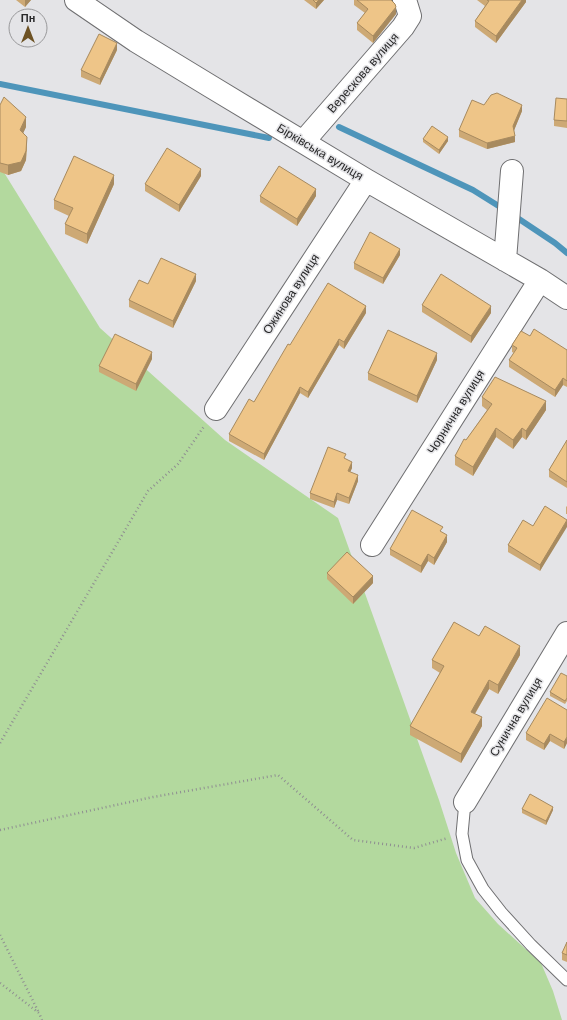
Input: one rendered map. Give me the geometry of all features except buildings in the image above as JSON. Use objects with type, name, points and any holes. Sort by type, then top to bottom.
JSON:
[{"type":"street","name":"Бірківська вулиця","points":[[76,0],[136,41],[366,180],[540,280],[567,298]]},
{"type":"street","name":"Верескова вулиця","points":[[304,142],[403,27],[410,16],[404,0]]},
{"type":"street","points":[[505,260],[512,171]]},
{"type":"street","name":"Ожинова вулиця","points":[[216,409],[366,180]]},
{"type":"street","name":"Чорнична вулиця","points":[[372,545],[540,280]]},
{"type":"street","name":"Сунична вулиця","points":[[465,802],[567,632]]},
{"type":"lane","points":[[465,802],[462,834],[467,860],[483,889],[501,912],[567,980]]},
{"type":"path","points":[[0,743],[148,490],[178,464],[216,409]]},
{"type":"path","points":[[0,830],[153,797],[278,775],[353,840],[414,848],[462,834]]},
{"type":"path","points":[[0,935],[42,1020]]},
{"type":"path","points":[[0,983],[39,1013]]},
{"type":"green space","points":[[0,166],[100,328],[225,440],[338,518],[439,800],[456,853],[475,898],[498,924],[541,963],[553,991],[562,1020],[0,1020]]},
{"type":"waterway","points":[[0,84],[269,138]]},
{"type":"waterway","points":[[339,127],[473,190],[505,210]]},
{"type":"waterway","points":[[513,215],[555,243],[567,253]]}]
